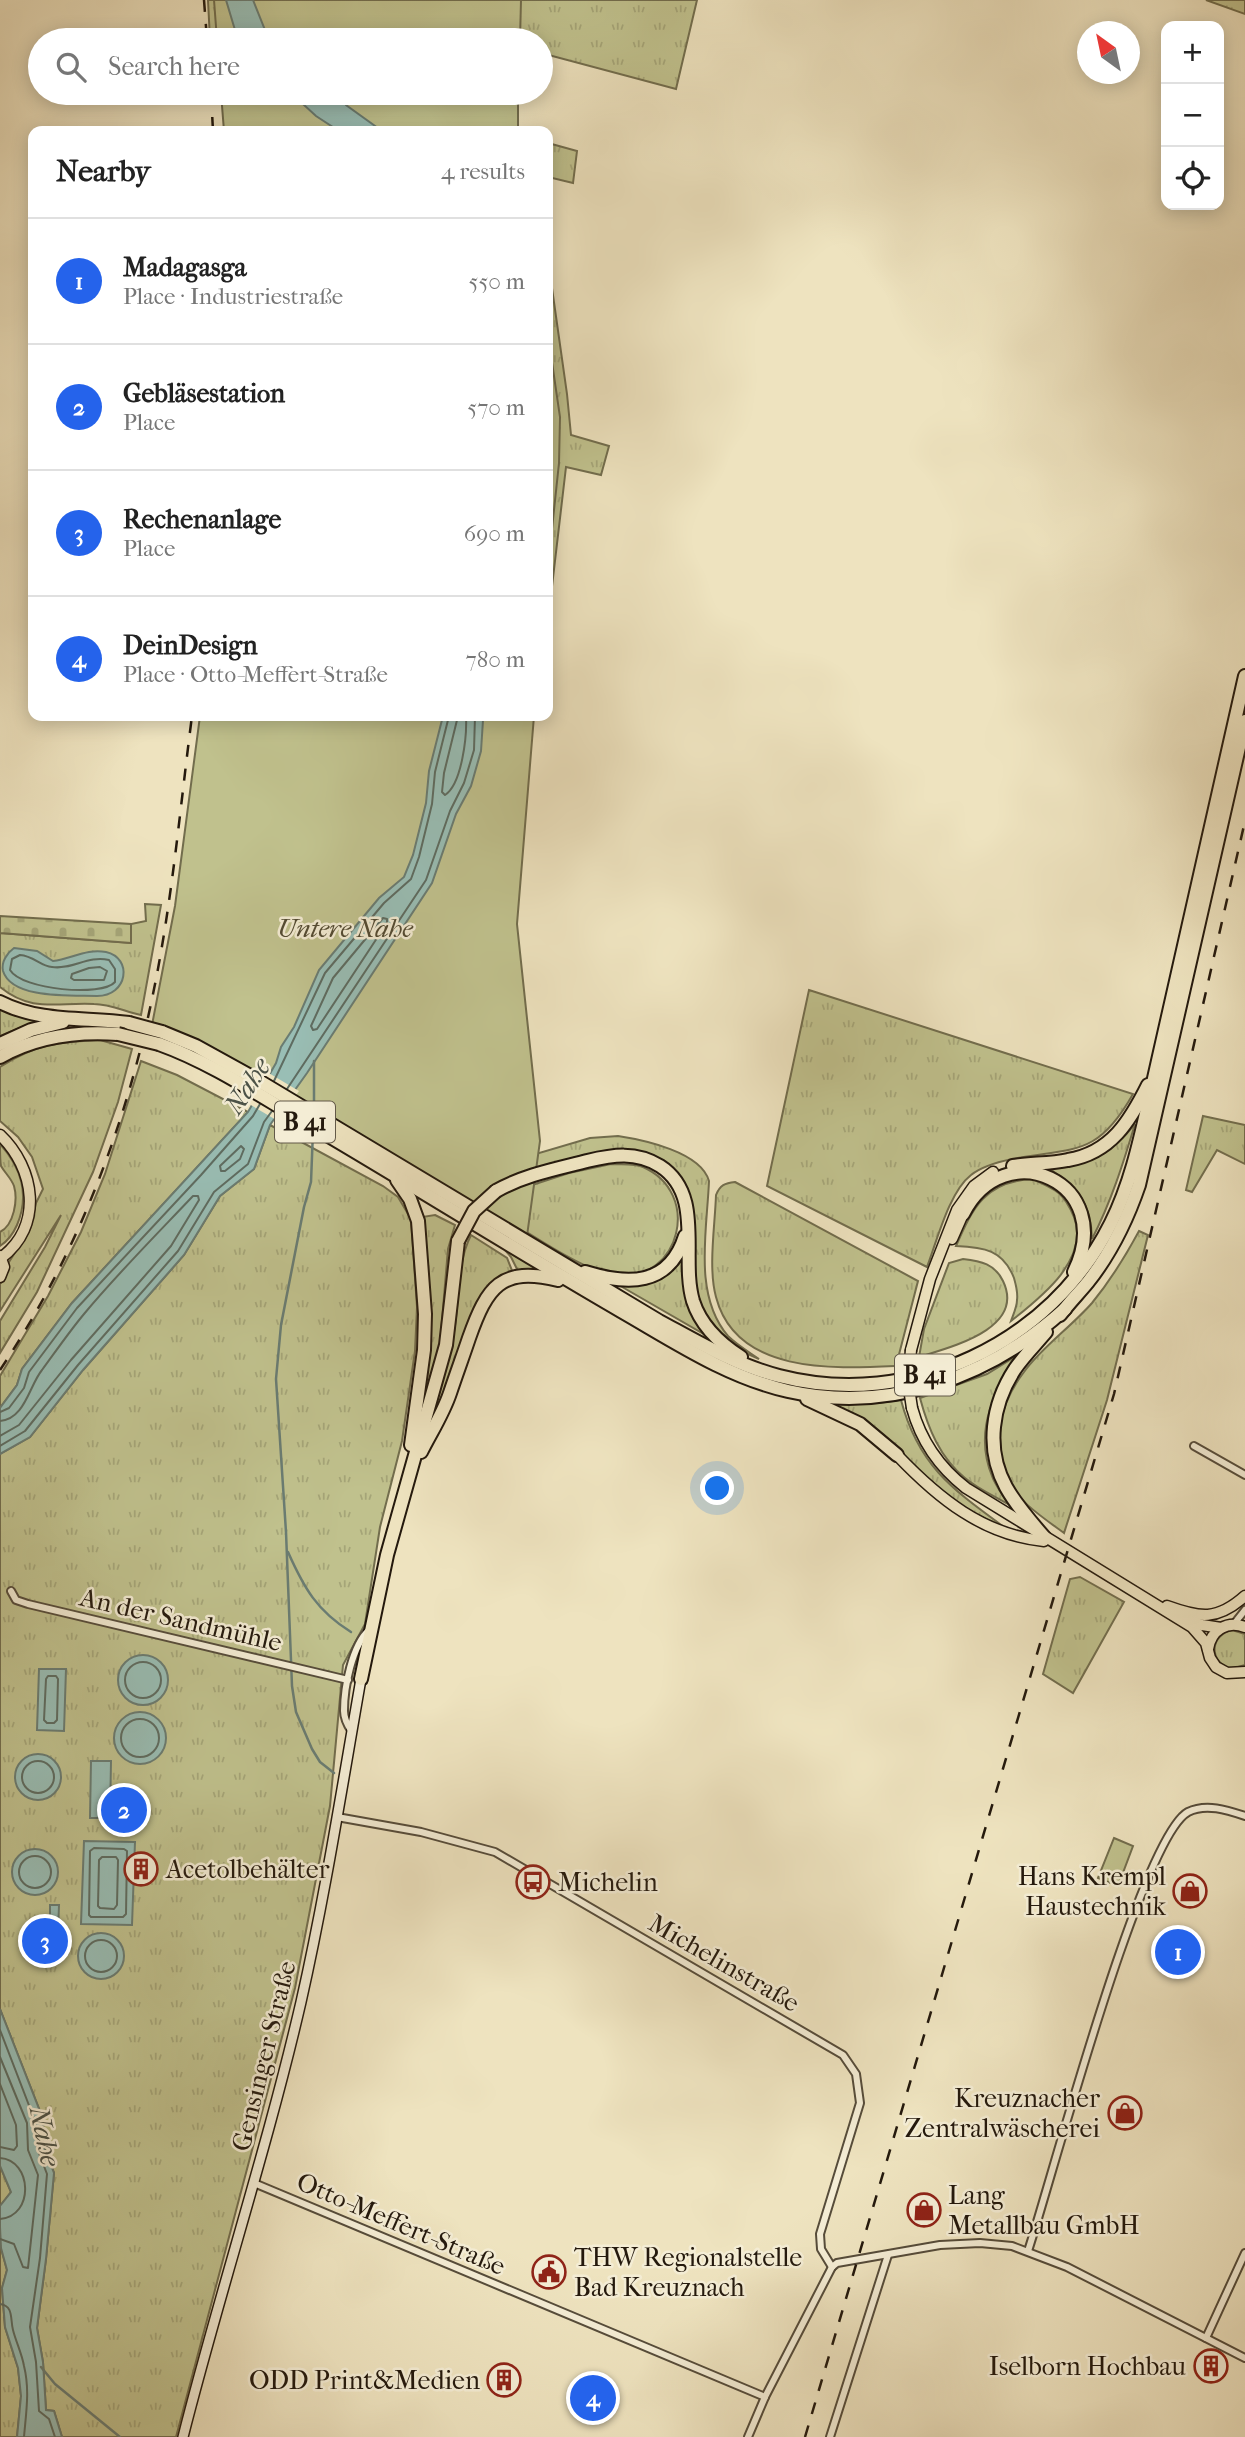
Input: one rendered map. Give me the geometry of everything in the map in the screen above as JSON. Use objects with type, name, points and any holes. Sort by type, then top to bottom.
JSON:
[{"type":"highway","name":"B 41","points":[[0,1044],[39,1028],[77,1021],[129,1023],[161,1038],[188,1056],[251,1083],[715,1352],[764,1372],[800,1381],[837,1385],[893,1382],[929,1374],[995,1347],[1024,1328],[1063,1294],[1102,1240],[1124,1195],[1134,1163],[1245,676]]},
{"type":"highway","name":"B 41","points":[[1047,1540],[1010,1494],[1002,1478],[993,1450],[1000,1398],[1011,1376],[1090,1280],[1111,1249],[1127,1218],[1139,1185],[1245,721]]},
{"type":"highway","points":[[0,1002],[31,1014],[77,1021]]},
{"type":"highway","name":"B 41","points":[[0,1056],[57,1035],[79,1032],[161,1038]]},
{"type":"highway","name":"B 41","points":[[993,1172],[1011,1166],[1077,1158],[1102,1147],[1129,1122],[1155,1072]]},
{"type":"highway","name":"B 41","points":[[367,1151],[393,1174],[572,1283],[711,1363],[734,1374],[788,1391],[865,1397],[908,1392],[942,1383],[976,1370],[1007,1353],[1037,1333],[1065,1308]]},
{"type":"highway","points":[[354,1680],[371,1629],[405,1485],[446,1345],[458,1241],[474,1211],[496,1191],[518,1180],[611,1156],[634,1156],[656,1164],[669,1173],[682,1192],[688,1215],[690,1288],[701,1317],[721,1343],[764,1372]]},
{"type":"highway","name":"B 41","points":[[963,1214],[983,1188],[1006,1175],[1032,1173],[1061,1185],[1077,1203],[1083,1218],[1084,1234],[1079,1261],[1063,1294]]},
{"type":"highway","name":"B 41","points":[[393,1174],[410,1199],[417,1216],[425,1314],[424,1350],[405,1485]]},
{"type":"highway","points":[[563,1265],[617,1280],[632,1281],[648,1277],[662,1269],[680,1249],[686,1233],[688,1215]]},
{"type":"highway","name":"B 41","points":[[405,1485],[447,1402],[478,1313],[489,1294],[505,1281],[525,1275],[540,1275],[572,1283]]},
{"type":"highway","points":[[788,1391],[860,1424],[897,1455]]},
{"type":"main road","points":[[0,1135],[20,1158],[27,1175],[30,1194],[29,1212],[23,1231],[1,1257],[4,1267],[0,1278]]},
{"type":"main road","name":"B 41","points":[[993,1172],[974,1186],[957,1210],[930,1279],[916,1327],[908,1382],[912,1408],[928,1447],[948,1473],[975,1495],[1047,1540]]},
{"type":"main road","name":"B 41","points":[[916,1327],[963,1214]]},
{"type":"main road","points":[[897,1455],[939,1496],[975,1519],[1020,1537],[1047,1540],[1192,1627],[1203,1638],[1212,1661],[1220,1670],[1231,1674],[1244,1673]]},
{"type":"main road","points":[[1146,1599],[1188,1614],[1203,1616],[1226,1611],[1245,1596]]},
{"type":"main road","points":[[1159,1606],[1169,1620],[1199,1641],[1206,1661],[1217,1674],[1230,1679],[1244,1673]]},
{"type":"main road","points":[[1170,1613],[1202,1625],[1221,1628],[1234,1625],[1245,1627]]},
{"type":"main road","points":[[1208,1650],[1210,1639],[1221,1628]]},
{"type":"street","points":[[1194,1446],[1245,1475]]},
{"type":"street","name":"An der Sandmühle","points":[[11,1591],[16,1600],[28,1604],[354,1680]]},
{"type":"street","points":[[1234,1625],[1245,1610]]},
{"type":"street","name":"Gensinger Straße","points":[[183,2437],[204,2353],[254,2183],[300,2003],[352,1732],[354,1680]]},
{"type":"street","points":[[1028,2251],[1131,1920],[1171,1829],[1188,1812],[1214,1807],[1245,1816]]},
{"type":"street","name":"Michelinstraße","points":[[337,1817],[421,1832],[495,1852],[843,2055],[856,2074],[860,2103],[820,2234],[821,2249],[832,2267]]},
{"type":"street","name":"Otto-Meffert-Straße","points":[[254,2183],[765,2397]]},
{"type":"street","points":[[748,2437],[765,2397],[832,2267],[837,2263],[940,2245],[980,2243],[1012,2246],[1028,2251],[1068,2267],[1245,2358]]},
{"type":"street","points":[[1206,2338],[1245,2253]]},
{"type":"street","points":[[830,2437],[887,2255]]},
{"type":"green space","points":[[208,0],[226,0],[234,28],[209,28]]},
{"type":"green space","points":[[214,0],[521,0],[520,28],[216,28]]},
{"type":"green space","points":[[253,0],[697,0],[676,89],[553,56],[553,28],[264,28]]},
{"type":"green space","points":[[1206,0],[1245,0],[1245,14]]},
{"type":"green space","points":[[222,105],[518,105],[518,126],[224,126]]},
{"type":"green space","points":[[553,144],[577,151],[573,183],[553,178]]},
{"type":"green space","points":[[553,295],[571,435],[609,446],[601,475],[566,467],[553,578]]},
{"type":"green space","points":[[553,369],[560,417],[559,463],[553,519]]},
{"type":"green space","name":"Untere Nahe","points":[[199,721],[534,721],[517,924],[540,1141],[527,1236],[152,1025],[175,906]]},
{"type":"green space","points":[[145,904],[161,905],[141,1015],[100,1004],[34,1003],[12,995],[0,987],[0,933],[130,943],[131,924],[146,921]]},
{"type":"green space","points":[[0,916],[131,924],[131,943],[0,933]]},
{"type":"green space","points":[[809,990],[1133,1094],[1120,1115],[1095,1140],[1068,1150],[996,1163],[971,1175],[950,1205],[927,1267],[767,1186]]},
{"type":"green space","points":[[0,1008],[39,1020],[0,1036]]},
{"type":"green space","points":[[100,1040],[132,1049],[118,1102],[93,1172],[37,1292],[0,1353],[0,1321],[61,1215],[0,1311],[0,1284],[9,1262],[30,1229],[36,1203],[43,1189],[32,1157],[18,1137],[0,1121],[0,1067],[36,1049]]},
{"type":"green space","points":[[141,1061],[177,1075],[248,1112],[72,1303],[22,1369],[17,1385],[0,1408],[0,1376],[48,1296],[81,1232],[105,1174]]},
{"type":"green space","points":[[1203,1116],[1245,1125],[1245,1164],[1217,1150],[1192,1192],[1186,1190]]},
{"type":"green space","points":[[1135,1124],[1111,1197],[1092,1239],[1089,1216],[1082,1198],[1069,1183],[1050,1169],[1098,1156],[1117,1143]]},
{"type":"green space","points":[[270,1125],[383,1186],[398,1197],[411,1219],[417,1307],[415,1351],[402,1441],[380,1527],[365,1624],[343,1665],[330,1806],[295,1988],[176,2437],[62,2437],[54,2411],[46,2410],[43,2362],[37,2328],[54,2173],[44,2147],[43,2119],[0,2009],[0,1454],[30,1437],[83,1370],[184,1255],[220,1196],[254,1169]]},
{"type":"green space","points":[[618,1136],[670,1149],[695,1162],[704,1171],[709,1181],[705,1262],[710,1302],[717,1320],[728,1336],[759,1359],[723,1338],[703,1313],[695,1286],[693,1210],[689,1193],[680,1177],[666,1164],[632,1150],[604,1151],[512,1175],[522,1158],[590,1138]]},
{"type":"green space","points":[[0,1144],[18,1172],[23,1203],[17,1225],[10,1237],[0,1246],[0,1232],[9,1224],[14,1212],[15,1192],[13,1183],[1,1166]]},
{"type":"green space","points":[[611,1164],[643,1167],[661,1179],[673,1196],[678,1214],[676,1233],[669,1251],[656,1265],[639,1274],[617,1276],[588,1267],[489,1208],[526,1187],[569,1173]]},
{"type":"green space","points":[[1032,1179],[1053,1189],[1067,1202],[1077,1233],[1075,1248],[1069,1263],[1048,1289],[1011,1321],[1017,1292],[1014,1278],[1004,1261],[984,1249],[956,1246],[975,1208],[992,1191],[1016,1181]]},
{"type":"green space","points":[[735,1182],[918,1281],[896,1366],[817,1366],[790,1362],[765,1353],[744,1341],[727,1322],[716,1297],[712,1273],[713,1247],[716,1195],[723,1185]]},
{"type":"green space","points":[[435,1215],[455,1225],[448,1249],[440,1344],[417,1424],[422,1217]]},
{"type":"green space","points":[[1139,1231],[1148,1235],[1107,1400],[1064,1533],[1024,1502],[1006,1478],[999,1450],[1000,1423],[1009,1396],[1024,1372],[1092,1303]]},
{"type":"green space","points":[[471,1235],[507,1258],[513,1273],[494,1284],[424,1438],[451,1345],[463,1258]]},
{"type":"green space","points":[[686,1246],[684,1263],[709,1337],[617,1284],[632,1285]]},
{"type":"green space","points":[[505,1250],[545,1273],[518,1271]]},
{"type":"green space","points":[[963,1259],[987,1264],[1000,1275],[1007,1298],[1004,1312],[995,1324],[981,1333],[919,1357],[924,1329],[949,1263]]},
{"type":"green space","points":[[1024,1351],[996,1394],[986,1425],[987,1459],[993,1479],[1008,1504],[970,1482],[956,1470],[931,1431],[920,1398],[987,1374]]},
{"type":"green space","points":[[901,1400],[917,1442],[939,1474],[1004,1527],[975,1514],[945,1495],[875,1429],[827,1403]]},
{"type":"green space","points":[[1080,1577],[1124,1602],[1073,1693],[1043,1674],[1070,1579]]},
{"type":"green space","points":[[1232,1630],[1245,1634],[1245,1665],[1231,1669],[1219,1661],[1215,1649],[1219,1638]]},
{"type":"green space","points":[[1114,1838],[1133,1846],[1118,1886],[1098,1878]]},
{"type":"green space","points":[[0,2166],[11,2192],[0,2206]]},
{"type":"green space","points":[[0,2227],[1,2248],[7,2270],[2,2288],[5,2327],[18,2368],[21,2396],[17,2437],[0,2437]]},
{"type":"water","points":[[226,0],[253,0],[264,28],[234,28]]},
{"type":"water","points":[[304,105],[346,105],[375,126],[331,126]]},
{"type":"water","points":[[442,721],[483,721],[481,751],[471,786],[456,814],[432,883],[270,1125],[254,1169],[220,1196],[184,1255],[83,1370],[30,1437],[0,1454],[0,1408],[17,1385],[22,1369],[72,1303],[248,1112],[294,1027],[319,970],[379,898],[404,877],[413,855],[426,803],[429,771]]},
{"type":"water","points":[[14,948],[37,951],[53,961],[92,951],[106,952],[120,961],[123,969],[121,984],[107,994],[97,996],[45,994],[18,987],[3,971],[5,958]]},
{"type":"water","points":[[143,1655],[161,1662],[168,1680],[161,1698],[143,1705],[125,1698],[118,1680],[125,1662]]},
{"type":"water","points":[[39,1669],[66,1669],[64,1731],[37,1730]]},
{"type":"water","points":[[140,1712],[150,1714],[158,1720],[164,1728],[164,1748],[158,1756],[150,1762],[140,1764],[130,1762],[122,1756],[116,1748],[114,1738],[116,1728],[122,1720],[130,1714]]},
{"type":"water","points":[[38,1754],[54,1761],[61,1777],[54,1793],[38,1800],[22,1793],[15,1777],[22,1761]]},
{"type":"water","points":[[91,1761],[111,1761],[110,1818],[90,1818]]},
{"type":"water","points":[[84,1841],[135,1842],[132,1925],[81,1924]]},
{"type":"water","points":[[35,1849],[51,1856],[58,1872],[51,1888],[35,1895],[19,1888],[12,1872],[19,1856]]},
{"type":"water","points":[[50,1905],[59,1905],[58,1933],[50,1933]]},
{"type":"water","points":[[101,1933],[117,1940],[124,1956],[117,1972],[101,1979],[85,1972],[78,1956],[85,1940]]},
{"type":"water","points":[[0,2009],[43,2119],[44,2147],[54,2173],[37,2328],[43,2362],[46,2410],[54,2411],[62,2437],[17,2437],[21,2396],[18,2368],[5,2327],[2,2288],[7,2270],[1,2248],[0,2206],[11,2192],[0,2166]]},
{"type":"pier","points":[[267,1072],[299,1091],[278,1121],[249,1104]]},
{"type":"waterway","points":[[314,1061],[314,1107]]},
{"type":"waterway","points":[[313,1131],[311,1182],[281,1325],[276,1379],[292,1686],[296,1712],[312,1749],[320,1762],[334,1773]]},
{"type":"waterway","points":[[288,1552],[300,1577],[320,1607],[351,1632]]},
{"type":"waterway","points":[[41,2367],[55,2384],[120,2437]]},
{"type":"railway","points":[[204,0],[206,28]]},
{"type":"railway","points":[[212,105],[213,126]]},
{"type":"railway","points":[[0,1370],[27,1327],[75,1236],[113,1142],[128,1093],[142,1044],[160,960],[191,721]]},
{"type":"railway","points":[[805,2437],[1114,1394],[1245,821]]},
{"type":"place","name":"Gebläsestation","points":[[124,1810]]},
{"type":"place","name":"Acetolbehälter","points":[[141,1869]]},
{"type":"place","name":"Michelin","points":[[533,1882]]},
{"type":"place","name":"Hans Krempl Haustechnik","points":[[1190,1891]]},
{"type":"place","name":"Rechenanlage","points":[[45,1941]]},
{"type":"place","name":"Madagasga","points":[[1178,1952]]},
{"type":"place","name":"Kreuznacher Zentralwäscherei","points":[[1125,2113]]},
{"type":"place","name":"Lang Metallbau GmbH","points":[[924,2210]]},
{"type":"place","name":"THW Regionalstelle Bad Kreuznach","points":[[549,2272]]},
{"type":"place","name":"Iselborn Hochbau","points":[[1211,2366]]},
{"type":"place","name":"ODD Print&Medien","points":[[504,2380]]},
{"type":"place","name":"DeinDesign","points":[[593,2398]]},
{"type":"water label","name":"Nahe","points":[[247,1086]]},
{"type":"water label","name":"Nahe","points":[[45,2136]]}]
